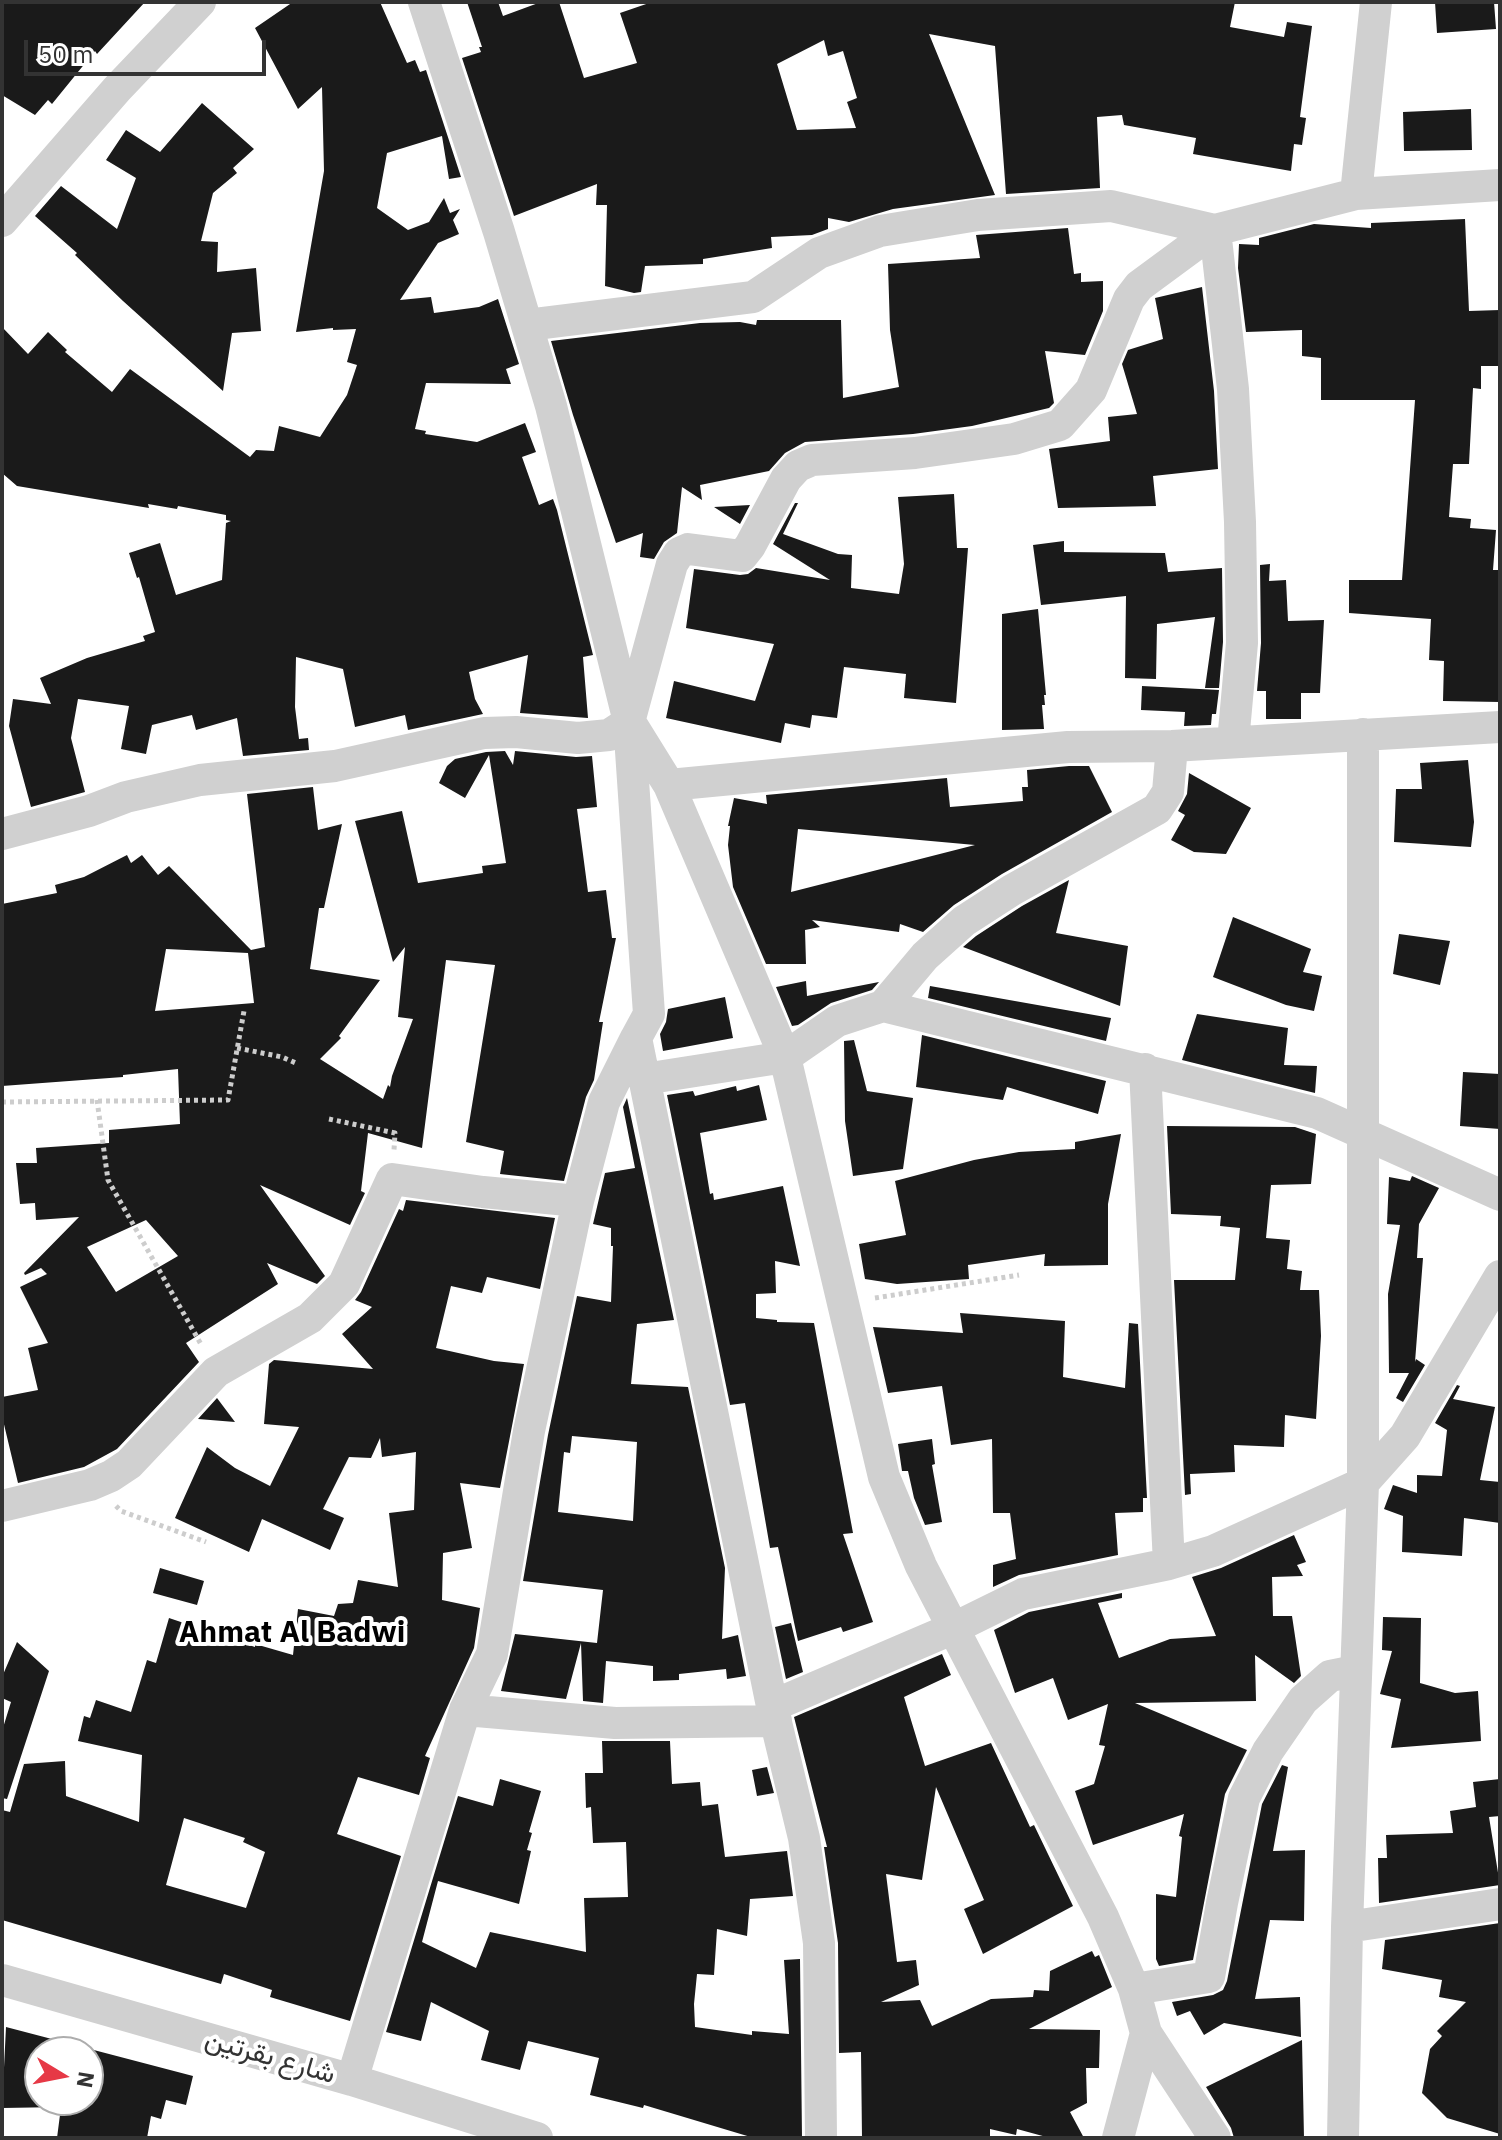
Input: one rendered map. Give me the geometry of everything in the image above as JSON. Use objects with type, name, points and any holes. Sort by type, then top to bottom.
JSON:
[{"type":"street","points":[[2,221],[117,89],[200,2]]},
{"type":"street","points":[[352,2080],[465,1710],[492,1654],[529,1431],[578,1201],[604,1102],[649,1014],[629,722],[551,406],[424,2]]},
{"type":"street","points":[[1356,194],[1376,2]]},
{"type":"street","points":[[2,834],[89,811],[126,797],[214,778],[335,766],[484,733],[516,732],[578,738],[609,735],[629,722],[672,564],[679,553],[688,549],[742,556],[786,479],[798,466],[812,460],[944,449],[1014,439],[1060,425],[1091,390],[1129,299],[1139,286],[1215,230],[1356,194],[1500,185]]},
{"type":"street","points":[[527,325],[753,297],[819,253],[843,244],[880,231],[978,215],[1111,206],[1215,230]]},
{"type":"street","points":[[1215,230],[1233,389],[1240,522],[1242,643],[1233,742]]},
{"type":"street","points":[[629,722],[669,785],[785,1057],[884,1477],[921,1566],[1103,1917],[1134,1989],[1146,2033],[1215,2138]]},
{"type":"street","points":[[669,785],[1068,747],[1172,746],[1500,727]]},
{"type":"street","points":[[1343,2138],[1347,1927],[1363,1483],[1363,734]]},
{"type":"street","points":[[883,1006],[925,956],[964,921],[1012,890],[1157,809],[1168,792],[1172,746]]},
{"type":"street","points":[[644,1079],[785,1057],[837,1021],[883,1006],[1317,1113],[1500,1195]]},
{"type":"street","points":[[636,1038],[774,1713],[804,1838],[819,1943],[821,2138]]},
{"type":"street","points":[[1145,1069],[1169,1564]]},
{"type":"street","points":[[2,1506],[90,1485],[111,1476],[129,1464],[216,1372],[310,1318],[344,1284],[392,1179],[578,1201]]},
{"type":"street","points":[[465,1710],[615,1723],[774,1713],[1023,1594],[1169,1564],[1213,1551],[1363,1483],[1405,1436],[1500,1276]]},
{"type":"street","points":[[1134,1989],[1209,1977],[1244,1798],[1268,1751],[1303,1700],[1330,1676],[1355,1671]]},
{"type":"street","points":[[1347,1927],[1500,1904]]},
{"type":"street","name":"شارع بقرتين","points":[[2,1980],[352,2080],[537,2138]]},
{"type":"street","points":[[1118,2138],[1146,2033]]},
{"type":"path","points":[[2,1102],[228,1100],[244,1011]]},
{"type":"path","points":[[237,1048],[282,1057],[298,1064]]},
{"type":"path","points":[[97,1100],[108,1180],[216,1372]]},
{"type":"path","points":[[329,1119],[395,1133],[392,1179]]},
{"type":"path","points":[[842,1302],[1019,1275]]},
{"type":"path","points":[[90,1485],[121,1511],[206,1542]]},
{"type":"building","points":[[2,2],[145,2],[97,54],[95,51],[52,104],[48,100],[35,115],[2,95]]},
{"type":"building","points":[[293,2],[380,2],[407,63],[415,60],[420,72],[426,70],[461,177],[449,179],[442,136],[387,153],[377,208],[408,230],[429,222],[444,198],[450,213],[460,209],[453,220],[459,234],[438,243],[400,300],[431,297],[434,313],[479,307],[498,299],[519,364],[506,369],[511,384],[426,383],[415,429],[426,431],[425,434],[477,442],[525,423],[536,452],[522,457],[539,505],[553,499],[557,510],[593,655],[583,657],[588,718],[520,713],[528,655],[469,672],[475,699],[483,714],[408,730],[405,715],[355,727],[343,669],[296,657],[295,707],[299,739],[308,738],[309,750],[243,756],[237,718],[196,730],[192,715],[152,725],[146,754],[121,749],[129,706],[78,699],[71,738],[85,792],[31,807],[9,726],[13,699],[51,704],[40,678],[87,658],[145,641],[143,636],[155,632],[129,553],[160,543],[176,595],[222,580],[226,523],[231,521],[226,520],[226,515],[178,506],[177,509],[148,504],[149,508],[17,486],[2,473],[2,327],[28,354],[48,332],[67,350],[65,352],[112,392],[130,369],[250,457],[256,450],[274,451],[279,426],[320,437],[347,395],[357,365],[347,362],[356,329],[296,332],[324,171],[322,87],[298,109],[255,28]]},
{"type":"building","points":[[467,2],[498,2],[503,16],[541,2],[559,2],[584,78],[637,63],[620,13],[652,2],[1235,2],[1230,27],[1284,37],[1287,22],[1312,26],[1300,117],[1306,118],[1302,145],[1294,144],[1291,171],[1193,154],[1196,138],[1124,125],[1122,115],[1097,117],[1100,188],[1006,194],[995,46],[929,34],[995,195],[893,209],[849,222],[828,218],[828,229],[812,235],[771,237],[772,248],[703,259],[703,264],[645,266],[641,292],[634,293],[605,286],[607,205],[596,205],[597,184],[514,216],[462,58],[481,52],[479,47],[482,47]],"holes":[[[824,40],[828,56],[843,51],[857,98],[847,102],[856,128],[797,130],[777,64]]]},
{"type":"building","points":[[1435,2],[1494,2],[1496,29],[1437,33]]},
{"type":"building","points":[[202,103],[254,149],[233,168],[237,173],[213,193],[201,241],[218,242],[217,272],[256,268],[261,331],[232,333],[223,391],[35,216],[61,186],[117,229],[136,178],[106,160],[126,130],[160,152]]},
{"type":"building","points":[[1471,109],[1472,150],[1404,151],[1403,112]]},
{"type":"building","points":[[1465,219],[1469,311],[1500,310],[1500,366],[1481,366],[1481,389],[1473,388],[1469,464],[1453,464],[1449,517],[1471,519],[1470,528],[1496,530],[1493,570],[1500,570],[1500,702],[1443,701],[1444,661],[1429,660],[1431,619],[1349,613],[1349,580],[1402,580],[1415,400],[1321,400],[1321,358],[1302,356],[1302,330],[1246,332],[1238,268],[1239,244],[1259,245],[1259,238],[1314,224],[1371,228],[1371,223]]},
{"type":"building","points":[[1068,228],[1074,274],[1081,273],[1081,282],[1103,281],[1103,311],[1085,355],[1045,351],[1054,403],[1049,408],[972,426],[805,442],[785,453],[769,471],[700,485],[702,500],[682,487],[677,533],[664,542],[654,559],[640,557],[643,533],[616,543],[551,341],[700,323],[740,322],[756,325],[757,320],[841,320],[843,398],[899,387],[890,330],[888,264],[980,258],[976,235]]},
{"type":"building","points":[[1202,287],[1214,391],[1218,469],[1153,476],[1156,506],[1058,508],[1049,449],[1110,441],[1108,417],[1137,414],[1122,364],[1128,350],[1163,339],[1155,298]]},
{"type":"building","points":[[954,494],[957,548],[968,548],[956,703],[904,698],[906,674],[844,667],[837,718],[812,715],[810,728],[785,723],[781,743],[666,718],[674,681],[755,701],[774,644],[686,628],[694,569],[740,575],[756,568],[830,580],[773,544],[795,503],[798,503],[783,534],[838,554],[852,555],[851,588],[899,594],[904,564],[898,497]]},
{"type":"building","points":[[750,505],[740,524],[714,507]]},
{"type":"building","points":[[1064,541],[1064,552],[1165,553],[1168,572],[1222,568],[1223,642],[1219,688],[1205,688],[1215,617],[1157,624],[1156,679],[1125,678],[1126,596],[1041,605],[1033,545]]},
{"type":"building","points":[[1270,564],[1269,581],[1286,580],[1288,621],[1324,620],[1320,693],[1301,693],[1301,719],[1266,719],[1266,691],[1257,691],[1261,643],[1260,565]]},
{"type":"building","points":[[1038,609],[1046,695],[1045,705],[1042,705],[1044,729],[1002,730],[1002,614]]},
{"type":"building","points":[[1142,686],[1219,690],[1216,714],[1212,714],[1211,725],[1184,726],[1185,712],[1141,710]]},
{"type":"building","points":[[505,751],[513,765],[515,751],[592,756],[597,807],[577,809],[588,892],[606,890],[612,938],[616,938],[599,1022],[603,1022],[594,1080],[586,1097],[564,1181],[500,1174],[504,1151],[466,1142],[495,965],[446,960],[422,1148],[368,1133],[361,1191],[365,1193],[350,1225],[260,1185],[325,1276],[317,1284],[267,1263],[278,1284],[186,1343],[199,1362],[117,1449],[84,1467],[18,1483],[2,1416],[2,1397],[38,1390],[28,1348],[48,1343],[20,1287],[47,1274],[41,1268],[24,1273],[79,1217],[36,1220],[35,1203],[20,1204],[16,1163],[37,1163],[36,1148],[109,1143],[109,1130],[180,1124],[178,1069],[123,1077],[2,1086],[2,904],[57,893],[55,885],[84,877],[127,855],[131,863],[142,855],[158,875],[169,866],[251,950],[265,947],[247,794],[313,787],[318,830],[342,824],[324,908],[319,908],[310,969],[380,980],[339,1036],[341,1038],[320,1059],[383,1099],[413,1019],[398,1017],[405,947],[393,962],[355,821],[402,811],[418,883],[483,873],[482,866],[506,863],[489,755],[465,798],[439,783],[447,766],[455,759]],"holes":[[[166,949],[248,953],[254,1003],[155,1011]],[[146,1220],[178,1256],[116,1292],[87,1247]]]},
{"type":"building","points":[[1468,760],[1474,822],[1471,847],[1394,842],[1396,789],[1422,789],[1420,763]]},
{"type":"building","points":[[1089,766],[1112,812],[1002,874],[954,905],[923,932],[900,924],[899,932],[812,920],[820,927],[805,930],[806,964],[766,964],[733,887],[728,826],[734,798],[767,804],[766,795],[947,778],[950,807],[1023,801],[1022,787],[1028,787],[1027,770]],"holes":[[[798,829],[975,845],[791,892]]]},
{"type":"building","points":[[1189,773],[1251,808],[1226,854],[1194,852],[1171,840],[1185,815],[1178,811],[1187,794]]},
{"type":"building","points":[[1069,880],[1056,933],[1128,946],[1120,1006],[963,947],[1022,906]]},
{"type":"building","points":[[1233,917],[1311,949],[1303,972],[1322,976],[1314,1011],[1286,1005],[1213,977]]},
{"type":"building","points":[[1399,934],[1450,941],[1440,985],[1393,974]]},
{"type":"building","points":[[806,981],[807,996],[879,982],[872,990],[831,1003],[792,1026],[776,987]]},
{"type":"building","points":[[930,986],[1111,1018],[1106,1041],[928,998]]},
{"type":"building","points":[[725,997],[733,1038],[663,1051],[660,1034],[668,1009]]},
{"type":"building","points":[[1197,1014],[1288,1028],[1284,1065],[1317,1066],[1315,1093],[1182,1060]]},
{"type":"building","points":[[922,1035],[1106,1081],[1098,1114],[1007,1087],[1003,1100],[916,1087]]},
{"type":"building","points":[[854,1040],[867,1091],[913,1098],[903,1169],[853,1176],[845,1121],[844,1041]]},
{"type":"building","points":[[1463,1072],[1500,1074],[1500,1129],[1460,1126]]},
{"type":"building","points":[[759,1085],[767,1120],[700,1133],[710,1194],[713,1193],[714,1200],[783,1186],[800,1266],[775,1261],[776,1293],[756,1294],[756,1318],[814,1323],[853,1533],[843,1534],[873,1622],[843,1632],[841,1627],[798,1641],[778,1547],[770,1548],[745,1403],[730,1405],[667,1095],[693,1091],[695,1096],[736,1086],[737,1091]]},
{"type":"building","points":[[627,1098],[674,1320],[637,1324],[631,1384],[688,1387],[725,1568],[722,1639],[738,1635],[746,1676],[727,1679],[726,1669],[679,1674],[679,1680],[653,1681],[653,1666],[606,1661],[603,1703],[583,1701],[581,1643],[566,1699],[501,1691],[515,1634],[597,1643],[603,1590],[523,1581],[548,1435],[577,1296],[611,1302],[611,1228],[593,1224],[605,1173],[635,1168],[623,1107]],"holes":[[[572,1436],[637,1442],[633,1521],[558,1512],[564,1452],[570,1453]]]},
{"type":"building","points":[[1167,1126],[1295,1127],[1316,1134],[1311,1184],[1271,1185],[1266,1238],[1290,1240],[1287,1269],[1302,1271],[1300,1290],[1319,1290],[1321,1336],[1316,1419],[1285,1415],[1284,1447],[1234,1445],[1235,1472],[1190,1474],[1191,1494],[1185,1495],[1174,1280],[1235,1280],[1240,1228],[1220,1226],[1221,1216],[1171,1214]]},
{"type":"building","points":[[1121,1134],[1108,1204],[1108,1265],[1044,1266],[1045,1254],[968,1265],[969,1279],[897,1284],[865,1279],[859,1244],[906,1235],[895,1181],[974,1160],[1019,1152],[1075,1149],[1075,1142]]},
{"type":"building","points":[[1412,1176],[1439,1188],[1419,1224],[1417,1258],[1423,1258],[1415,1362],[1416,1359],[1425,1365],[1403,1402],[1396,1398],[1409,1373],[1389,1373],[1388,1294],[1400,1225],[1387,1224],[1389,1177],[1410,1181]]},
{"type":"building","points":[[406,1200],[555,1218],[540,1289],[487,1277],[482,1293],[451,1286],[436,1348],[494,1361],[524,1364],[500,1488],[460,1483],[472,1548],[443,1553],[442,1600],[480,1608],[474,1648],[425,1756],[430,1758],[419,1795],[358,1777],[337,1834],[401,1856],[350,2021],[270,1997],[272,1990],[224,1974],[221,1984],[2,1920],[2,1810],[10,1812],[24,1764],[65,1761],[66,1796],[139,1822],[142,1755],[78,1741],[84,1716],[90,1718],[96,1700],[131,1712],[147,1660],[156,1663],[169,1618],[255,1647],[255,1644],[293,1655],[298,1609],[334,1616],[338,1604],[353,1603],[358,1580],[398,1587],[389,1513],[414,1510],[416,1452],[382,1457],[380,1438],[371,1458],[349,1457],[323,1509],[344,1518],[330,1550],[262,1519],[249,1552],[175,1518],[207,1447],[235,1468],[270,1486],[299,1427],[264,1424],[269,1364],[274,1360],[373,1369],[342,1334],[372,1307],[355,1300],[399,1209],[403,1211]],"holes":[[[184,1818],[245,1838],[243,1842],[265,1852],[246,1908],[166,1885]]]},
{"type":"building","points":[[960,1313],[1065,1321],[1063,1377],[1125,1388],[1129,1323],[1138,1324],[1147,1498],[1143,1498],[1143,1512],[1115,1513],[1118,1555],[1019,1575],[993,1587],[993,1565],[1016,1559],[1010,1513],[993,1513],[992,1439],[951,1445],[942,1386],[888,1393],[873,1327],[963,1333]]},
{"type":"building","points":[[1457,1385],[1460,1386],[1453,1399],[1495,1407],[1480,1480],[1500,1482],[1500,1523],[1464,1518],[1462,1556],[1402,1552],[1403,1516],[1384,1509],[1393,1485],[1417,1493],[1417,1475],[1442,1476],[1447,1430],[1435,1423]]},
{"type":"building","points":[[217,1398],[235,1422],[198,1419]]},
{"type":"building","points":[[932,1439],[935,1464],[932,1465],[942,1522],[925,1525],[908,1471],[902,1471],[898,1444]]},
{"type":"building","points":[[1294,1535],[1306,1562],[1297,1565],[1303,1576],[1272,1577],[1273,1616],[1292,1616],[1301,1676],[1294,1683],[1255,1655],[1256,1701],[1135,1703],[1247,1750],[1225,1794],[1193,1960],[1159,1966],[1156,1959],[1156,1894],[1176,1897],[1182,1837],[1179,1836],[1184,1814],[1093,1845],[1075,1791],[1094,1784],[1105,1746],[1099,1745],[1108,1704],[1068,1720],[1053,1678],[1015,1693],[994,1630],[1029,1612],[1122,1593],[1122,1598],[1098,1603],[1119,1658],[1170,1639],[1216,1636],[1192,1577],[1221,1568]]},
{"type":"building","points":[[160,1568],[204,1581],[197,1605],[153,1593]]},
{"type":"building","points":[[1383,1617],[1421,1618],[1420,1683],[1455,1693],[1478,1691],[1481,1741],[1391,1748],[1401,1699],[1380,1694],[1392,1651],[1382,1650]]},
{"type":"building","points":[[791,1623],[803,1672],[786,1679],[775,1627]]},
{"type":"building","points":[[17,1642],[49,1671],[7,1799],[2,1798],[2,1731],[11,1702],[2,1698],[2,1677]]},
{"type":"building","points":[[942,1654],[951,1675],[904,1697],[925,1766],[991,1743],[1030,1827],[1034,1825],[1073,1906],[983,1954],[964,1909],[984,1900],[936,1787],[922,1880],[886,1874],[897,1962],[916,1960],[919,1985],[881,2002],[920,2000],[932,2026],[991,1999],[1033,1997],[1034,1990],[1049,1991],[1050,1971],[1092,1951],[1095,1957],[1099,1955],[1112,1987],[1029,2029],[1100,2030],[1099,2068],[1086,2068],[1087,2103],[1070,2112],[1084,2138],[1050,2138],[1017,2129],[1016,2135],[990,2129],[990,2138],[862,2138],[861,2052],[839,2053],[838,1943],[824,1847],[827,1847],[794,1717]]},
{"type":"building","points":[[602,1741],[670,1741],[672,1784],[700,1782],[702,1806],[718,1804],[725,1857],[787,1851],[793,1896],[750,1899],[747,1936],[717,1929],[714,1975],[697,1974],[695,2027],[752,2035],[752,2031],[789,2034],[784,1960],[800,1959],[802,2138],[754,2138],[644,2105],[643,2108],[590,2095],[599,2058],[528,2041],[520,2070],[481,2060],[489,2031],[431,2002],[421,2041],[386,2032],[458,1796],[493,1806],[500,1779],[541,1791],[529,1832],[532,1833],[527,1850],[531,1851],[519,1904],[438,1881],[422,1942],[476,1968],[490,1932],[586,1952],[584,1898],[628,1897],[626,1842],[593,1843],[591,1807],[586,1808],[585,1773],[603,1773]]},
{"type":"building","points":[[1282,1765],[1288,1767],[1273,1851],[1305,1850],[1304,1921],[1270,1920],[1255,1999],[1300,1997],[1301,2037],[1224,2023],[1204,2035],[1190,2011],[1177,2016],[1172,2002],[1213,1995],[1223,1990],[1262,1804]]},
{"type":"building","points":[[767,1767],[774,1793],[757,1796],[752,1770]]},
{"type":"building","points":[[1500,1779],[1500,1816],[1489,1817],[1500,1885],[1379,1903],[1378,1858],[1387,1858],[1386,1835],[1453,1833],[1450,1811],[1476,1807],[1473,1782]]},
{"type":"building","points":[[1500,1923],[1500,2134],[1447,2118],[1422,2093],[1430,2049],[1442,2036],[1437,2031],[1466,2002],[1439,1997],[1442,1980],[1382,1969],[1385,1940]]},
{"type":"building","points":[[6,2027],[40,2036],[24,2036],[24,2108],[2,2108]]},
{"type":"building","points":[[1302,2040],[1304,2138],[1234,2138],[1206,2087]]},
{"type":"building","points":[[104,2053],[193,2076],[186,2105],[166,2100],[161,2119],[151,2116],[147,2138],[57,2138],[60,2116],[104,2116]]},
{"type":"district","name":"Ahmat Al Badwi","points":[[292,1633]]}]
